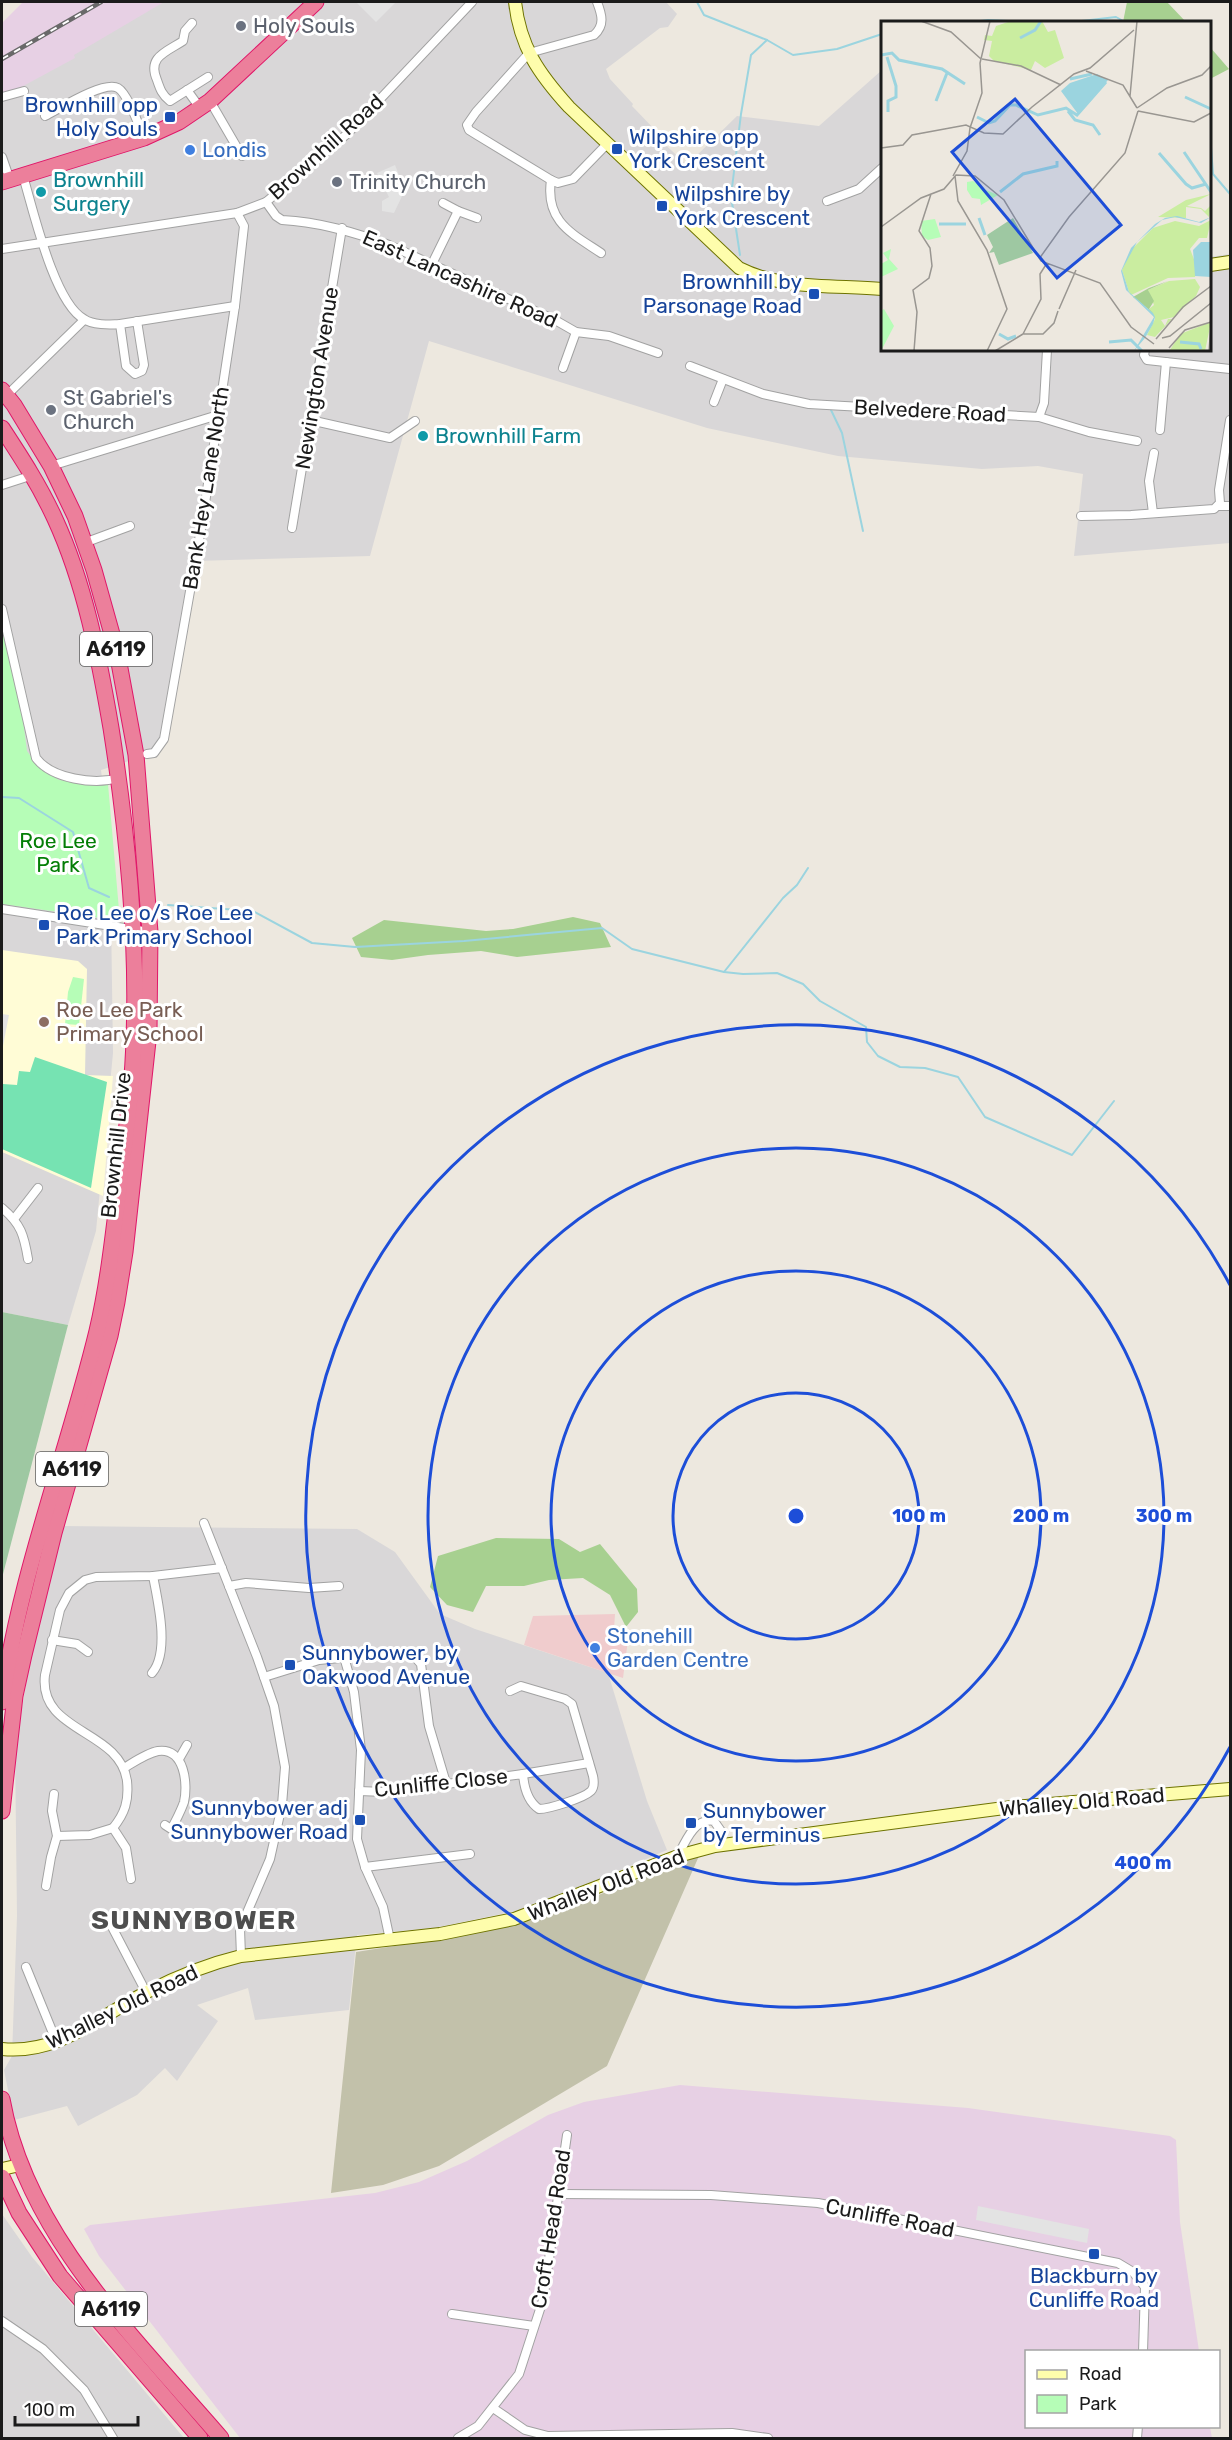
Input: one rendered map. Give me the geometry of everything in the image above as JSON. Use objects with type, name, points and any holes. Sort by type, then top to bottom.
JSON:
[{"type":"highway","points":[[11,179],[144,138],[179,122],[205,105],[312,3]]},
{"type":"highway","name":"Brownhill Drive","points":[[2,1811],[15,1696],[24,1655],[54,1533],[110,1336],[117,1302],[125,1252],[150,1032],[150,932],[136,754],[117,652],[75,516],[51,466],[4,393]]},
{"type":"highway","name":"Brownhill Drive","points":[[2,428],[33,475],[56,521],[80,585],[104,688],[119,778],[134,929],[134,1039],[129,1111],[106,1289],[80,1394],[25,1584],[2,1702]]},
{"type":"highway","name":"A6119","points":[[2,2099],[20,2165],[42,2209],[75,2262],[127,2328],[221,2439]]},
{"type":"highway","name":"A6119","points":[[2,2177],[20,2213],[60,2276],[200,2439]]},
{"type":"street","name":"Brownhill Road","points":[[2,249],[237,213],[266,202],[346,134],[472,2]]},
{"type":"street","points":[[515,2],[522,36],[546,82],[739,268],[757,277],[788,283],[881,289]]},
{"type":"street","points":[[597,2],[603,24],[594,35],[529,53],[467,125],[469,130],[558,183],[573,179],[608,143]]},
{"type":"street","points":[[192,23],[185,31],[183,41],[158,58],[153,64],[153,70],[163,96],[170,101],[208,77]]},
{"type":"street","points":[[45,116],[109,86],[118,88],[125,96],[144,138]]},
{"type":"street","points":[[187,90],[205,105],[242,156]]},
{"type":"street","points":[[2,97],[24,91]]},
{"type":"street","points":[[2,157],[44,243],[58,288],[74,311],[84,320],[112,325],[235,306]]},
{"type":"street","points":[[827,201],[859,189],[881,169]]},
{"type":"street","points":[[551,180],[549,195],[562,227],[601,253]]},
{"type":"street","name":"East Lancashire Road","points":[[266,202],[276,216],[282,220],[342,228],[389,244],[555,320],[576,332],[609,336],[658,353]]},
{"type":"street","points":[[443,203],[477,218]]},
{"type":"street","points":[[432,264],[458,211]]},
{"type":"street","name":"Bank Hey Lane North","points":[[147,754],[154,753],[164,739],[218,415],[235,306],[244,226],[237,213]]},
{"type":"street","name":"Newington Avenue","points":[[292,528],[342,228]]},
{"type":"street","points":[[1211,266],[1230,262]]},
{"type":"street","points":[[4,393],[84,320]]},
{"type":"street","points":[[120,324],[126,366],[135,374],[142,371],[144,365],[137,321]]},
{"type":"street","points":[[564,368],[576,332]]},
{"type":"street","points":[[1039,417],[1044,403],[1047,351]]},
{"type":"street","points":[[1144,351],[1147,360],[1230,369]]},
{"type":"street","points":[[1160,430],[1166,362]]},
{"type":"street","name":"Belvedere Road","points":[[690,366],[784,400],[809,404],[1039,417],[1089,432],[1137,441]]},
{"type":"street","points":[[714,402],[723,379]]},
{"type":"street","points":[[51,466],[218,415]]},
{"type":"street","points":[[310,420],[390,438],[416,421]]},
{"type":"street","points":[[1218,506],[1230,420]]},
{"type":"street","points":[[1153,513],[1149,481],[1154,453]]},
{"type":"street","points":[[2,485],[33,475]]},
{"type":"street","points":[[1081,516],[1214,509],[1218,506],[1230,506]]},
{"type":"street","points":[[84,543],[130,526]]},
{"type":"street","points":[[2,609],[36,758],[44,768],[55,774],[75,778],[108,780],[119,778]]},
{"type":"street","points":[[2,909],[150,932]]},
{"type":"street","points":[[14,1219],[38,1188]]},
{"type":"street","points":[[2,1208],[14,1219],[25,1236],[28,1259]]},
{"type":"street","points":[[204,1523],[274,1706],[285,1767],[282,1804],[270,1859],[240,1929],[241,1956]]},
{"type":"street","points":[[57,1836],[90,1835],[113,1828],[124,1814],[128,1799],[124,1768],[103,1744],[52,1709],[44,1684],[60,1610],[69,1593],[85,1580],[96,1576],[153,1576],[222,1568]]},
{"type":"street","points":[[152,1673],[158,1666],[161,1631],[153,1576]]},
{"type":"street","points":[[229,1586],[246,1583],[309,1588],[339,1586]]},
{"type":"street","points":[[52,1640],[80,1641],[88,1652]]},
{"type":"street","points":[[264,1677],[319,1660],[403,1652],[413,1654],[419,1660],[429,1726],[446,1783]]},
{"type":"street","points":[[344,1657],[354,1692],[361,1750],[357,1839],[365,1867],[382,1907],[390,1940]]},
{"type":"street","name":"Cunliffe Close","points":[[510,1691],[521,1686],[569,1701],[574,1709],[594,1782],[592,1790],[548,1808],[539,1809],[532,1804],[524,1785],[523,1774]]},
{"type":"street","points":[[179,1759],[187,1745]]},
{"type":"street","points":[[124,1768],[156,1752],[168,1752],[179,1759],[184,1774],[185,1792],[181,1811],[172,1829]]},
{"type":"street","name":"Cunliffe Close","points":[[359,1791],[385,1791],[523,1774],[589,1763]]},
{"type":"street","name":"Whalley Old Road","points":[[2,2049],[33,2049],[57,2043],[146,1992],[199,1968],[241,1956],[463,1931],[514,1919],[678,1856],[715,1846],[1012,1807],[1230,1789]]},
{"type":"street","points":[[46,1886],[57,1836],[52,1811],[54,1794]]},
{"type":"street","points":[[678,1856],[691,1833],[707,1819],[714,1821],[721,1831],[715,1846]]},
{"type":"street","points":[[113,1828],[126,1848],[131,1879]]},
{"type":"street","points":[[365,1867],[470,1854]]},
{"type":"street","points":[[111,1925],[146,1992]]},
{"type":"street","points":[[26,1967],[57,2043]]},
{"type":"street","name":"Croft Head Road","points":[[458,2439],[478,2426],[519,2374],[543,2300],[567,2135]]},
{"type":"street","points":[[2,2169],[20,2165]]},
{"type":"street","name":"Cunliffe Road","points":[[559,2194],[711,2194],[818,2203],[1118,2263],[1133,2272],[1145,2287],[1143,2350]]},
{"type":"street","points":[[452,2314],[534,2326]]},
{"type":"street","points":[[2,2321],[43,2349],[84,2390],[113,2439]]},
{"type":"street","points":[[493,2408],[525,2430],[548,2436],[732,2433],[768,2439]]},
{"type":"shaded area","points":[[23,2],[164,2],[74,55],[75,58],[14,91],[2,93],[2,23]]},
{"type":"shaded area","points":[[137,2],[666,2],[677,14],[668,27],[660,28],[606,69],[610,79],[658,133],[656,136],[687,165],[737,116],[819,126],[881,71],[881,351],[1211,351],[1211,257],[1230,254],[1230,543],[1074,556],[1083,474],[1038,466],[982,469],[838,456],[707,428],[429,341],[370,556],[195,561],[165,734],[154,753],[101,770],[110,845],[113,1053],[96,1231],[68,1325],[2,1312],[2,84]]},
{"type":"shaded area","points":[[356,2],[396,2],[376,22]]},
{"type":"shaded area","points":[[395,165],[405,190],[394,213],[382,211],[382,201],[389,197],[377,173]]},
{"type":"shaded area","name":"Roe Lee Park Primary School","points":[[2,950],[78,961],[87,969],[85,1075],[113,1076],[103,1196],[2,1152]]},
{"type":"shaded area","points":[[2,1014],[9,1015],[2,1051]]},
{"type":"shaded area","points":[[61,1526],[357,1529],[395,1552],[440,1614],[475,1629],[608,1673],[647,1801],[667,1850],[563,1895],[521,1910],[434,1928],[357,1935],[349,2010],[255,2020],[248,1988],[197,2005],[218,2021],[177,2081],[165,2068],[137,2095],[78,2126],[67,2106],[14,2120],[4,2070],[12,2056],[17,1916],[15,1748],[32,1649]]},
{"type":"shaded area","points":[[615,1614],[614,1629],[629,1632],[623,1678],[524,1645],[533,1616]]},
{"type":"shaded area","points":[[699,1856],[607,2066],[439,2166],[383,2185],[331,2193],[356,1952],[478,1933],[539,1918]]},
{"type":"shaded area","points":[[680,2085],[968,2108],[1170,2136],[1176,2140],[1180,2222],[1199,2350],[1025,2350],[1025,2428],[1210,2428],[1212,2438],[240,2438],[99,2256],[84,2229],[90,2225],[375,2193],[419,2182],[467,2161],[548,2115],[584,2102]]},
{"type":"shaded area","points":[[978,2206],[1089,2229],[1087,2243],[976,2220]]},
{"type":"shaded area","points":[[2,2214],[32,2257],[184,2438],[2,2438]]},
{"type":"green space","points":[[1127,2],[1167,2],[1185,21],[1123,21]]},
{"type":"green space","points":[[1211,48],[1229,69],[1211,78]]},
{"type":"green space","name":"Roe Lee Park","points":[[2,623],[21,705],[27,751],[37,765],[59,780],[108,784],[119,910],[115,920],[2,904]]},
{"type":"green space","points":[[573,917],[600,923],[611,947],[517,957],[481,951],[392,960],[361,957],[352,938],[384,920],[486,931],[513,929]]},
{"type":"green space","points":[[73,977],[84,979],[79,1025],[65,1024],[68,992]]},
{"type":"green space","points":[[35,1057],[107,1082],[91,1188],[2,1149],[3,1084],[17,1085],[19,1071],[30,1072]]},
{"type":"green space","points":[[2,1312],[68,1325],[2,1578]]},
{"type":"green space","points":[[496,1538],[559,1539],[580,1552],[600,1544],[637,1589],[638,1612],[626,1627],[610,1595],[583,1578],[549,1580],[524,1586],[486,1586],[473,1612],[447,1605],[430,1587],[438,1556]]},
{"type":"waterway","points":[[697,2],[704,15],[767,40],[793,55],[837,49],[881,34]]},
{"type":"waterway","points":[[1082,21],[1116,17],[1123,21]]},
{"type":"waterway","points":[[980,21],[1010,21]]},
{"type":"waterway","points":[[740,255],[731,196],[741,114],[751,55],[767,40]]},
{"type":"waterway","points":[[1211,147],[1213,174],[1230,194]]},
{"type":"waterway","points":[[831,410],[842,433],[863,531]]},
{"type":"waterway","points":[[2,797],[19,798],[73,832],[89,888],[109,897]]},
{"type":"waterway","points":[[724,972],[783,898],[797,885],[808,868]]},
{"type":"waterway","points":[[168,905],[253,911],[312,943],[355,947],[464,941],[602,928],[632,949],[724,972],[777,973],[803,984],[820,1001],[866,1027],[867,1042],[878,1056],[900,1067],[925,1068],[958,1077],[985,1117],[1072,1155],[1114,1101]]},
{"type":"railway","points":[[2,59],[101,2]]},
{"type":"place","name":"Holy Souls","points":[[241,26]]},
{"type":"place","name":"Brownhill opp Holy Souls","points":[[170,117]]},
{"type":"place","name":"Wilpshire opp York Crescent","points":[[617,149]]},
{"type":"place","name":"Londis","points":[[190,150]]},
{"type":"place","name":"Trinity Church","points":[[337,182]]},
{"type":"place","name":"Brownhill Surgery","points":[[41,192]]},
{"type":"place","name":"Wilpshire by York Crescent","points":[[662,206]]},
{"type":"place","name":"Brownhill by Parsonage Road","points":[[814,294]]},
{"type":"place","name":"St Gabriel's Church","points":[[51,410]]},
{"type":"place","name":"Brownhill Farm","points":[[423,436]]},
{"type":"place","name":"Roe Lee o/s Roe Lee Park Primary School","points":[[44,925]]},
{"type":"place","name":"Roe Lee Park Primary School","points":[[44,1022]]},
{"type":"place","name":"Stonehill Garden Centre","points":[[595,1648]]},
{"type":"place","name":"Sunnybower, by Oakwood Avenue","points":[[290,1665]]},
{"type":"place","name":"Sunnybower adj Sunnybower Road","points":[[360,1820]]},
{"type":"place","name":"Sunnybower by Terminus","points":[[691,1823]]},
{"type":"place","name":"Blackburn by Cunliffe Road","points":[[1094,2254]]},
{"type":"district","name":"SUNNYBOWER","points":[[194,1920]]}]
